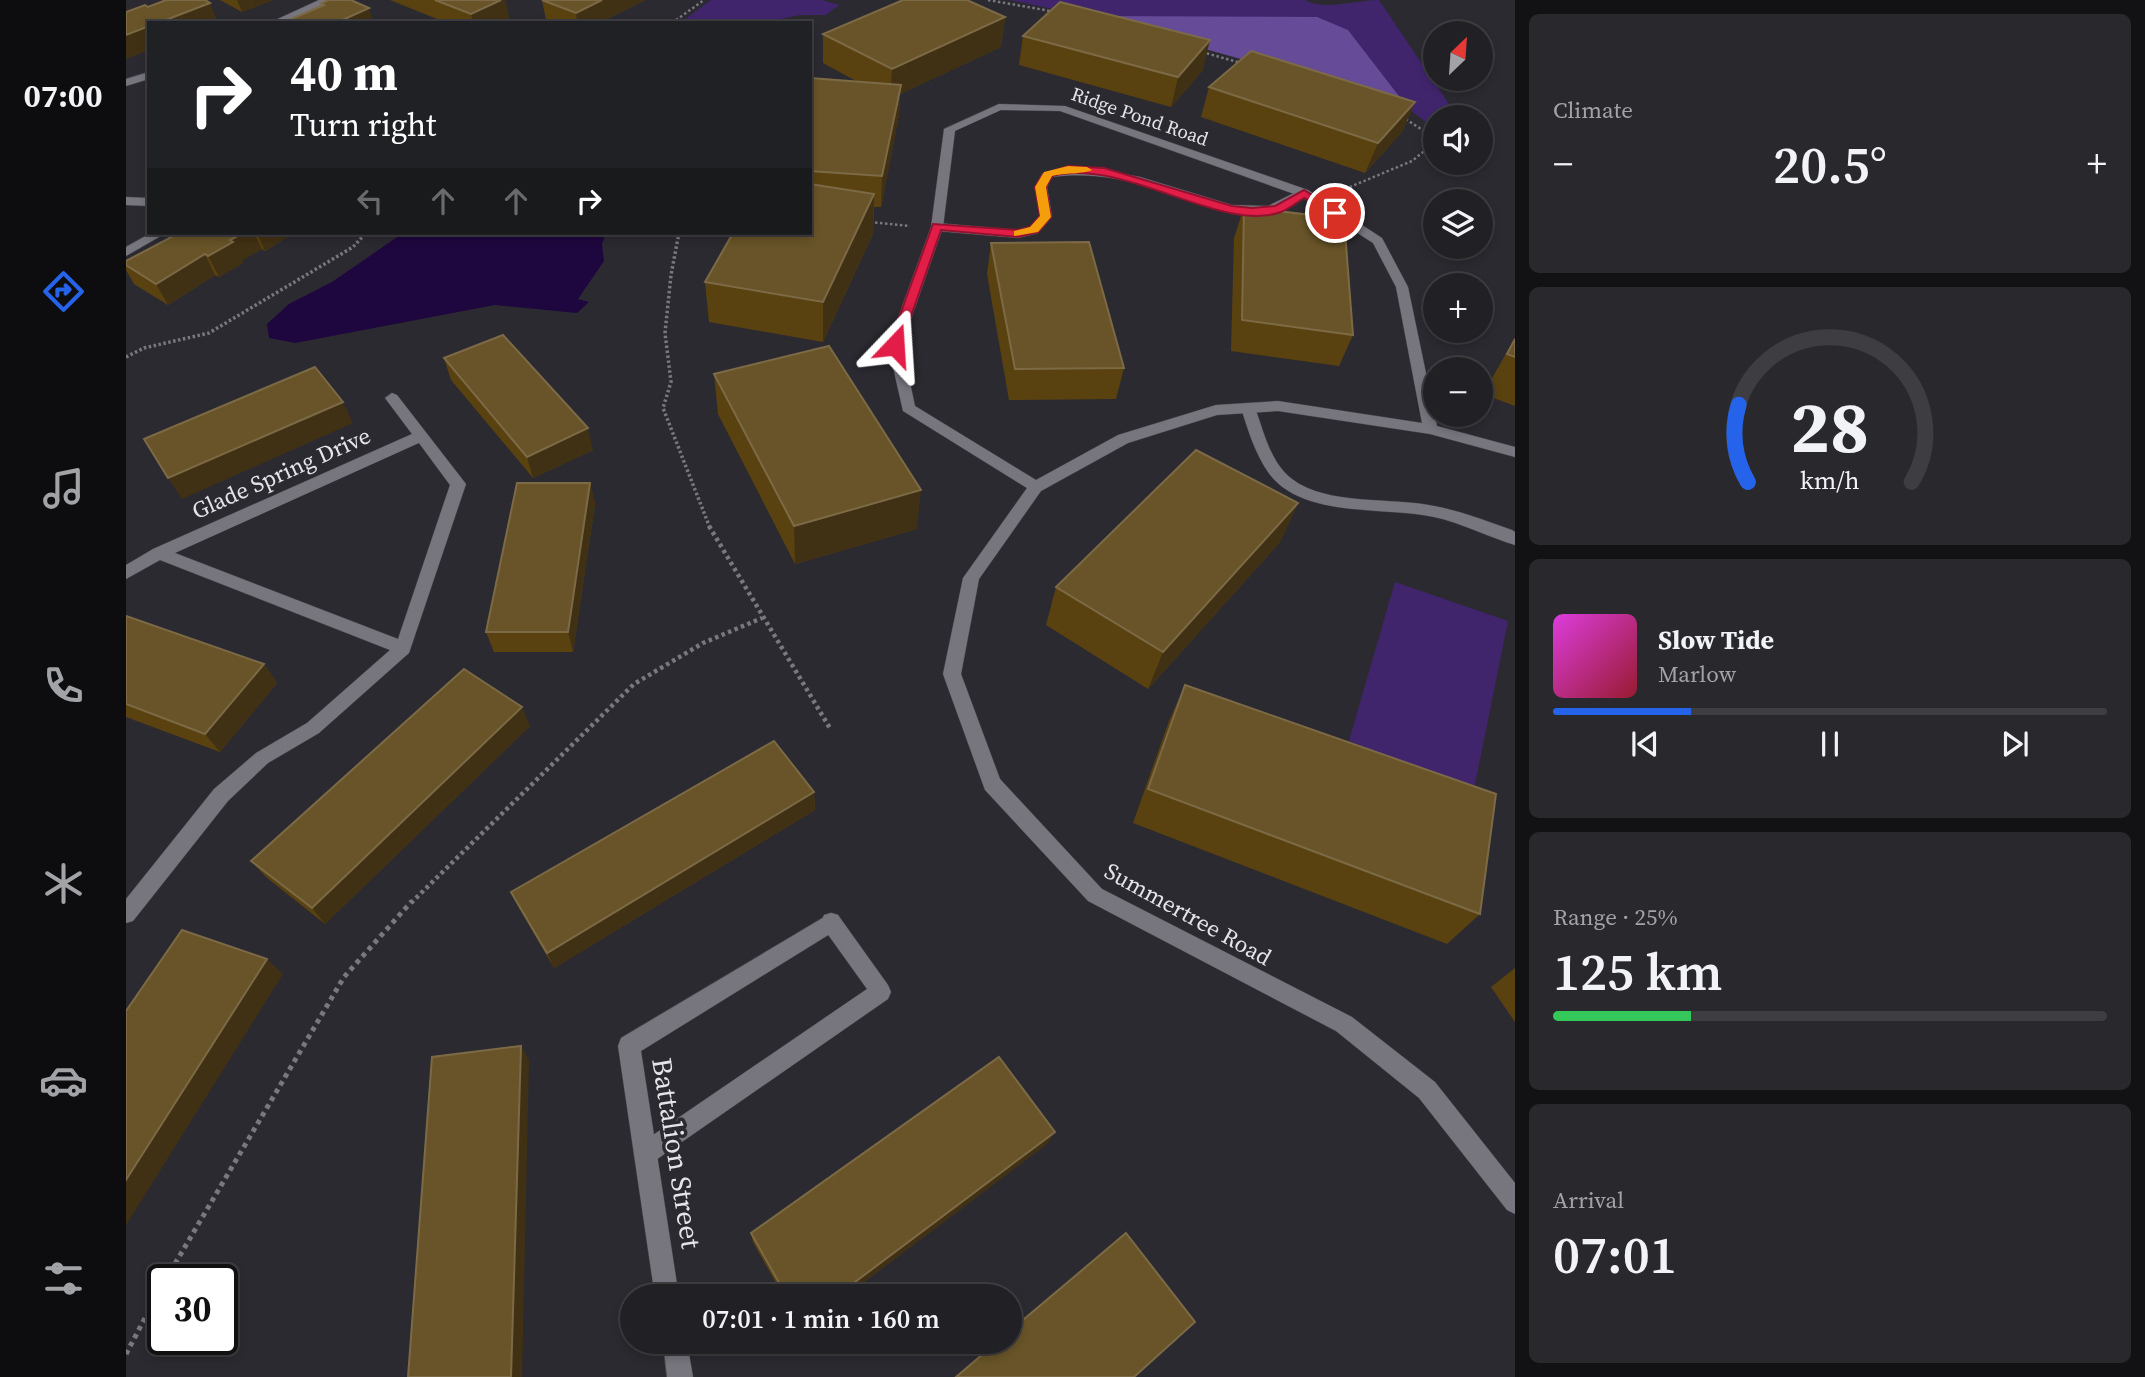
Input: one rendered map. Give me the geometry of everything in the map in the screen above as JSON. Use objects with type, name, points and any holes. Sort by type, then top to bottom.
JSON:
[{"type":"street","points":[[279,21],[327,0]]},
{"type":"street","points":[[126,83],[147,76]]},
{"type":"street","name":"Ridge Pond Road","points":[[1036,487],[908,408],[895,345],[937,226],[950,129],[999,107],[1061,108],[1309,196],[1378,241],[1402,287],[1430,429]]},
{"type":"street","points":[[937,226],[1018,234],[1034,230],[1046,217],[1041,187],[1048,174],[1068,169],[1104,171],[1231,209],[1252,212],[1278,209],[1309,196]]},
{"type":"street","points":[[126,201],[147,202]]},
{"type":"street","points":[[126,252],[156,235]]},
{"type":"street","points":[[126,914],[221,795],[261,758],[313,728],[403,648],[458,484],[392,398]]},
{"type":"street","name":"Summertree Road","points":[[1515,452],[1430,429],[1278,406],[1216,410],[1123,439],[1036,487],[971,578],[952,674],[992,784],[1094,895],[1344,1024],[1427,1090],[1515,1202]]},
{"type":"street","points":[[1248,408],[1268,463],[1289,485],[1313,495],[1433,511],[1515,539]]},
{"type":"street","name":"Glade Spring Drive","points":[[126,573],[159,553],[421,436]]},
{"type":"street","points":[[159,553],[403,648]]},
{"type":"street","name":"Battalion Street","points":[[645,1154],[881,992],[831,922],[629,1046],[645,1154],[665,1284]]},
{"type":"street","points":[[676,1354],[680,1377]]},
{"type":"path","points":[[675,21],[704,0]]},
{"type":"path","points":[[988,0],[1060,13]]},
{"type":"path","points":[[1195,50],[1245,64]]},
{"type":"path","points":[[1309,196],[1362,183],[1412,162],[1429,148],[1424,131],[1397,113]]},
{"type":"path","points":[[862,221],[888,225],[937,226]]},
{"type":"path","points":[[126,357],[144,348],[209,333],[354,247],[364,235]]},
{"type":"path","points":[[680,235],[671,275],[665,333],[671,382],[663,408],[709,526],[831,730]]},
{"type":"path","points":[[175,1264],[344,977],[404,909],[634,684],[703,643],[762,618]]},
{"type":"path","points":[[126,1354],[147,1314]]},
{"type":"shaded area","points":[[711,0],[822,0],[839,5],[826,15],[800,15],[771,21],[683,21]]},
{"type":"shaded area","points":[[1010,0],[1305,0],[1331,5],[1379,0],[1423,65],[1423,91],[1440,91],[1450,105],[1423,105],[1423,120],[1409,109],[1348,30],[1087,16]]},
{"type":"shaded area","points":[[1087,16],[1317,17],[1348,30],[1409,109],[1377,97]]},
{"type":"shaded area","points":[[400,235],[605,235],[602,244],[604,261],[578,299],[589,302],[577,313],[495,305],[295,343],[269,338],[267,324],[289,304],[332,282]]},
{"type":"shaded area","points":[[1395,582],[1508,621],[1474,789],[1349,741]]},
{"type":"building","points":[[166,0],[205,0],[210,3],[163,21],[147,21],[147,27],[126,35],[126,12],[145,5],[148,7]]},
{"type":"building","points":[[329,0],[351,0],[369,8],[340,21],[287,21],[324,5],[321,3]]},
{"type":"building","points":[[435,0],[501,0],[471,14]]},
{"type":"building","points":[[542,0],[602,0],[576,13]]},
{"type":"building","points":[[903,0],[967,0],[1005,17],[892,69],[823,34]]},
{"type":"building","points":[[1060,2],[1210,40],[1178,77],[1023,36]]},
{"type":"building","points":[[1251,51],[1415,102],[1378,143],[1209,87]]},
{"type":"building","points":[[812,78],[901,85],[882,176],[812,171]]},
{"type":"building","points":[[812,184],[874,194],[823,302],[705,282],[732,235],[812,235]]},
{"type":"building","points":[[1244,207],[1344,219],[1353,335],[1242,320]]},
{"type":"building","points":[[175,235],[239,235],[230,240],[233,242],[208,256],[205,254],[156,284],[126,265],[126,261]]},
{"type":"building","points":[[1089,242],[1124,368],[1015,369],[991,243]]},
{"type":"building","points":[[503,335],[588,428],[527,457],[444,358]]},
{"type":"building","points":[[1515,339],[1515,357],[1507,354]]},
{"type":"building","points":[[829,346],[921,490],[794,526],[714,374]]},
{"type":"building","points":[[315,367],[343,402],[168,478],[144,439]]},
{"type":"building","points":[[1196,450],[1298,503],[1163,652],[1056,587]]},
{"type":"building","points":[[517,483],[590,483],[568,632],[486,632]]},
{"type":"building","points":[[126,616],[264,664],[205,734],[126,704]]},
{"type":"building","points":[[464,669],[522,707],[312,908],[251,861]]},
{"type":"building","points":[[1185,685],[1496,794],[1480,914],[1148,789]]},
{"type":"building","points":[[774,741],[814,792],[547,953],[511,892]]},
{"type":"building","points":[[182,930],[267,959],[126,1180],[126,1011]]},
{"type":"building","points":[[521,1046],[511,1377],[408,1377],[432,1057]]},
{"type":"building","points":[[999,1057],[1055,1132],[852,1284],[780,1284],[751,1233]]},
{"type":"building","points":[[1126,1233],[1195,1322],[1134,1377],[956,1377],[983,1354],[1022,1354],[1022,1321]]},
{"type":"slow traffic","points":[[1018,234],[1034,230],[1046,217],[1041,187],[1048,174],[1068,169],[1087,170]]},
{"type":"route","points":[[895,345],[937,226],[1018,234],[1034,230],[1046,217],[1041,187],[1048,174],[1068,169],[1104,171],[1231,209],[1252,212],[1278,209],[1304,193],[1335,213]]}]
